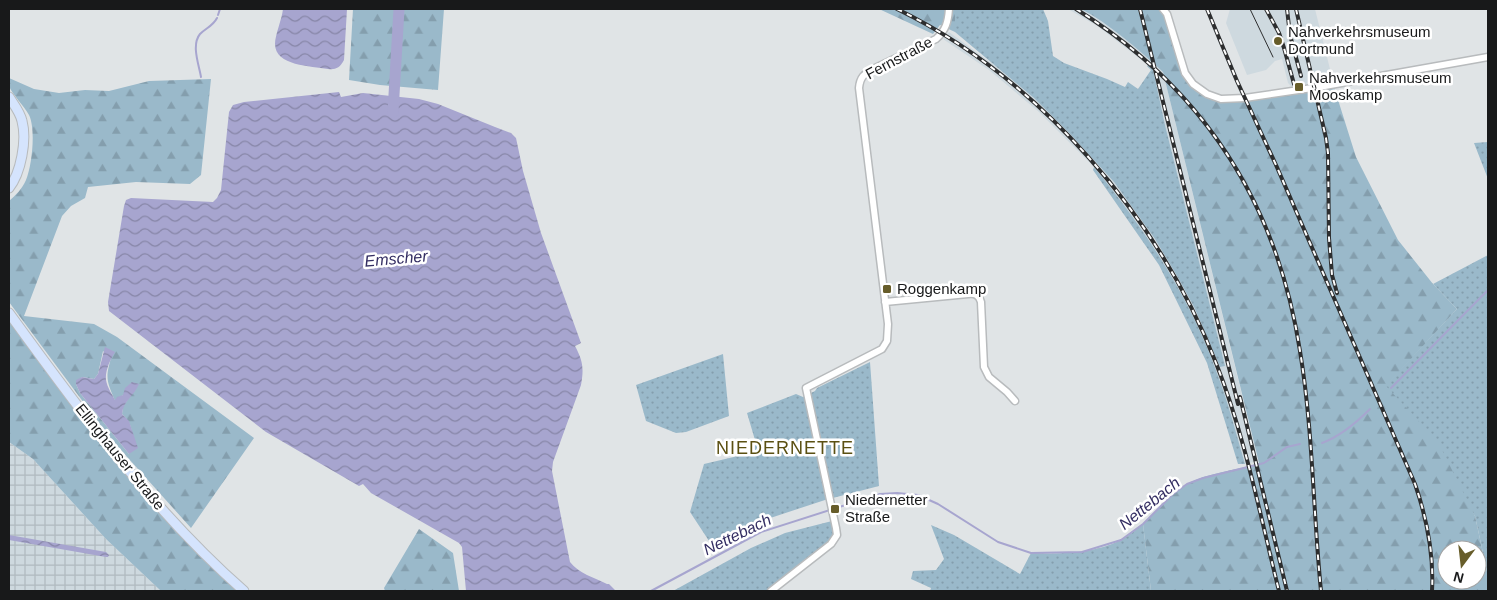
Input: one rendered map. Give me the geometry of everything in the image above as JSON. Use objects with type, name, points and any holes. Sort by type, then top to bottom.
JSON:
[{"type":"main road","points":[[9,97],[19,113],[24,129],[19,168],[9,188]]},
{"type":"main road","name":"Ellinghauser Straße","points":[[9,313],[116,455],[180,529],[213,564],[244,591]]},
{"type":"street","name":"Fernstraße","points":[[885,302],[859,88],[860,79],[873,69],[936,39],[946,26],[949,9]]},
{"type":"street","points":[[1163,9],[1169,19],[1185,72],[1193,84],[1207,94],[1221,99],[1244,98],[1300,90],[1488,57]]},
{"type":"street","points":[[771,591],[831,544],[836,535],[831,502],[806,388],[882,350],[887,341],[888,332],[885,302],[972,293],[979,296],[981,302],[984,367],[989,377],[1015,401]]},
{"type":"shaded area","points":[[1068,9],[1081,9],[1109,26],[1163,72],[1258,461],[1245,464],[1217,372],[1188,306],[1130,214],[1094,167],[1039,112],[989,70],[943,39],[949,32],[998,68],[1034,98],[1114,182],[1155,239],[1194,307],[1220,367],[1224,366],[1153,69],[1099,27]]},
{"type":"shaded area","points":[[1206,9],[1209,9],[1245,95],[1241,96]]},
{"type":"shaded area","name":"Nahverkehrsmuseum Dortmund","points":[[1230,9],[1315,9],[1331,73],[1318,78],[1319,82],[1291,86],[1288,83],[1282,59],[1275,61],[1266,70],[1247,75],[1226,23]]},
{"type":"shaded area","points":[[9,442],[33,459],[106,539],[161,591],[9,591]]},
{"type":"green space","points":[[353,9],[444,9],[438,90],[380,85],[349,80]]},
{"type":"green space","points":[[879,9],[955,9],[955,32],[940,25],[933,34]]},
{"type":"green space","points":[[955,9],[1043,9],[1048,21],[1053,56],[1064,63],[1125,87],[1128,82],[1138,89],[1151,70],[1147,66],[1153,69],[1165,125],[1225,366],[1220,367],[1194,307],[1155,239],[1114,182],[1034,98],[955,32]]},
{"type":"green space","points":[[1081,9],[1170,9],[1167,14],[1180,58],[1190,81],[1204,96],[1211,99],[1235,101],[1334,87],[1356,157],[1398,240],[1433,284],[1457,309],[1386,386],[1438,442],[1475,516],[1480,540],[1437,540],[1437,590],[1487,590],[1487,571],[1488,591],[1151,591],[1143,524],[1170,497],[1187,484],[1213,474],[1259,463],[1163,72],[1103,22]]},
{"type":"green space","points":[[9,78],[34,89],[59,93],[85,90],[109,91],[149,81],[211,79],[201,175],[190,184],[136,182],[88,187],[85,198],[71,206],[62,216],[24,316],[94,324],[117,337],[254,438],[191,528],[111,439],[9,302],[9,201],[19,192],[26,180],[33,138],[29,115],[9,86]],"holes":[[[103,351],[111,358],[108,371],[110,389],[115,401],[123,395],[128,399],[123,407],[122,414],[129,424],[132,433],[129,454],[80,393],[76,384],[82,377],[94,379],[98,374]]]},
{"type":"green space","points":[[1488,142],[1488,179],[1474,143]]},
{"type":"green space","points":[[1094,167],[1148,239],[1194,317],[1221,384],[1245,464],[1238,464],[1207,363],[1159,265],[1093,170]]},
{"type":"green space","points":[[1488,255],[1488,576],[1487,540],[1480,540],[1475,516],[1385,386],[1457,309],[1433,284]]},
{"type":"green space","points":[[9,313],[77,405],[239,591],[161,591],[106,539],[33,459],[9,442]]},
{"type":"green space","points":[[723,354],[729,416],[686,432],[676,433],[646,421],[636,385]]},
{"type":"green space","points":[[870,362],[879,486],[825,500],[758,522],[713,547],[690,512],[704,464],[755,452],[755,440],[747,413],[796,394],[803,397]]},
{"type":"green space","points":[[832,521],[836,528],[831,544],[771,591],[673,591],[751,548],[785,533]]},
{"type":"green space","points":[[1143,524],[1151,591],[930,591],[931,588],[911,579],[913,571],[936,570],[944,559],[931,525],[954,535],[1020,574],[1031,553],[1088,551],[1121,540]]},
{"type":"green space","points":[[419,529],[453,553],[459,591],[385,591],[384,588]]},
{"type":"water","points":[[283,9],[347,9],[344,60],[341,65],[333,69],[313,67],[295,64],[281,57],[275,44]]},
{"type":"water","points":[[339,92],[341,97],[363,93],[419,99],[438,104],[511,133],[516,138],[523,171],[541,233],[581,343],[575,346],[582,365],[581,385],[553,462],[552,471],[570,562],[582,572],[609,584],[616,591],[466,591],[462,547],[459,543],[371,493],[363,484],[359,486],[266,432],[109,311],[108,302],[126,200],[131,198],[213,202],[221,190],[229,112],[233,105],[244,102]]},
{"type":"water","points":[[105,347],[115,352],[108,366],[106,380],[115,400],[123,395],[125,388],[132,382],[139,384],[126,402],[122,414],[129,421],[138,448],[129,454],[80,393],[76,384],[76,380],[82,377],[94,379],[98,374]]},
{"type":"water","points":[[9,535],[106,552],[109,555],[106,557],[9,540]]},
{"type":"waterway","points":[[218,15],[220,9]]},
{"type":"waterway","name":"Emscher","points":[[393,112],[399,9]]},
{"type":"waterway","points":[[201,77],[196,55],[197,39],[217,18]]},
{"type":"waterway","name":"Nettebach","points":[[1391,388],[1488,290]]},
{"type":"waterway","name":"Nettebach","points":[[1322,443],[1348,429],[1370,409]]},
{"type":"waterway","name":"Nettebach","points":[[651,591],[761,532],[880,494],[918,495],[938,504],[998,542],[1031,553],[1082,552],[1121,540],[1143,524],[1173,494],[1187,484],[1203,478],[1264,463],[1287,447],[1300,444]]},
{"type":"tram line","points":[[1250,9],[1273,57]]},
{"type":"railway","points":[[897,9],[949,38],[999,73],[1045,113],[1088,157],[1127,205],[1162,256],[1192,309],[1226,391],[1251,476],[1279,591]]},
{"type":"railway","points":[[1076,9],[1121,40],[1161,75],[1197,113],[1227,154],[1253,199],[1273,246],[1289,297],[1300,351],[1310,441],[1321,591]]},
{"type":"railway","points":[[1140,9],[1238,404]]},
{"type":"railway","points":[[1207,9],[1415,484],[1429,537],[1432,591]]},
{"type":"railway","points":[[1266,9],[1279,33],[1294,84]]},
{"type":"railway","points":[[1287,9],[1290,35],[1301,76]]},
{"type":"railway","points":[[1296,9],[1326,138],[1328,153],[1329,238],[1332,275],[1337,293]]},
{"type":"railway","points":[[1240,397],[1287,591]]},
{"type":"place","name":"Nahverkehrsmuseum Dortmund","points":[[1278,41]]},
{"type":"place","name":"Nahverkehrsmuseum Mooskamp","points":[[1299,87]]},
{"type":"place","name":"Roggenkamp","points":[[887,289]]},
{"type":"place","name":"Niedernetter Straße","points":[[835,509]]},
{"type":"district","name":"NIEDERNETTE","points":[[785,448]]}]
